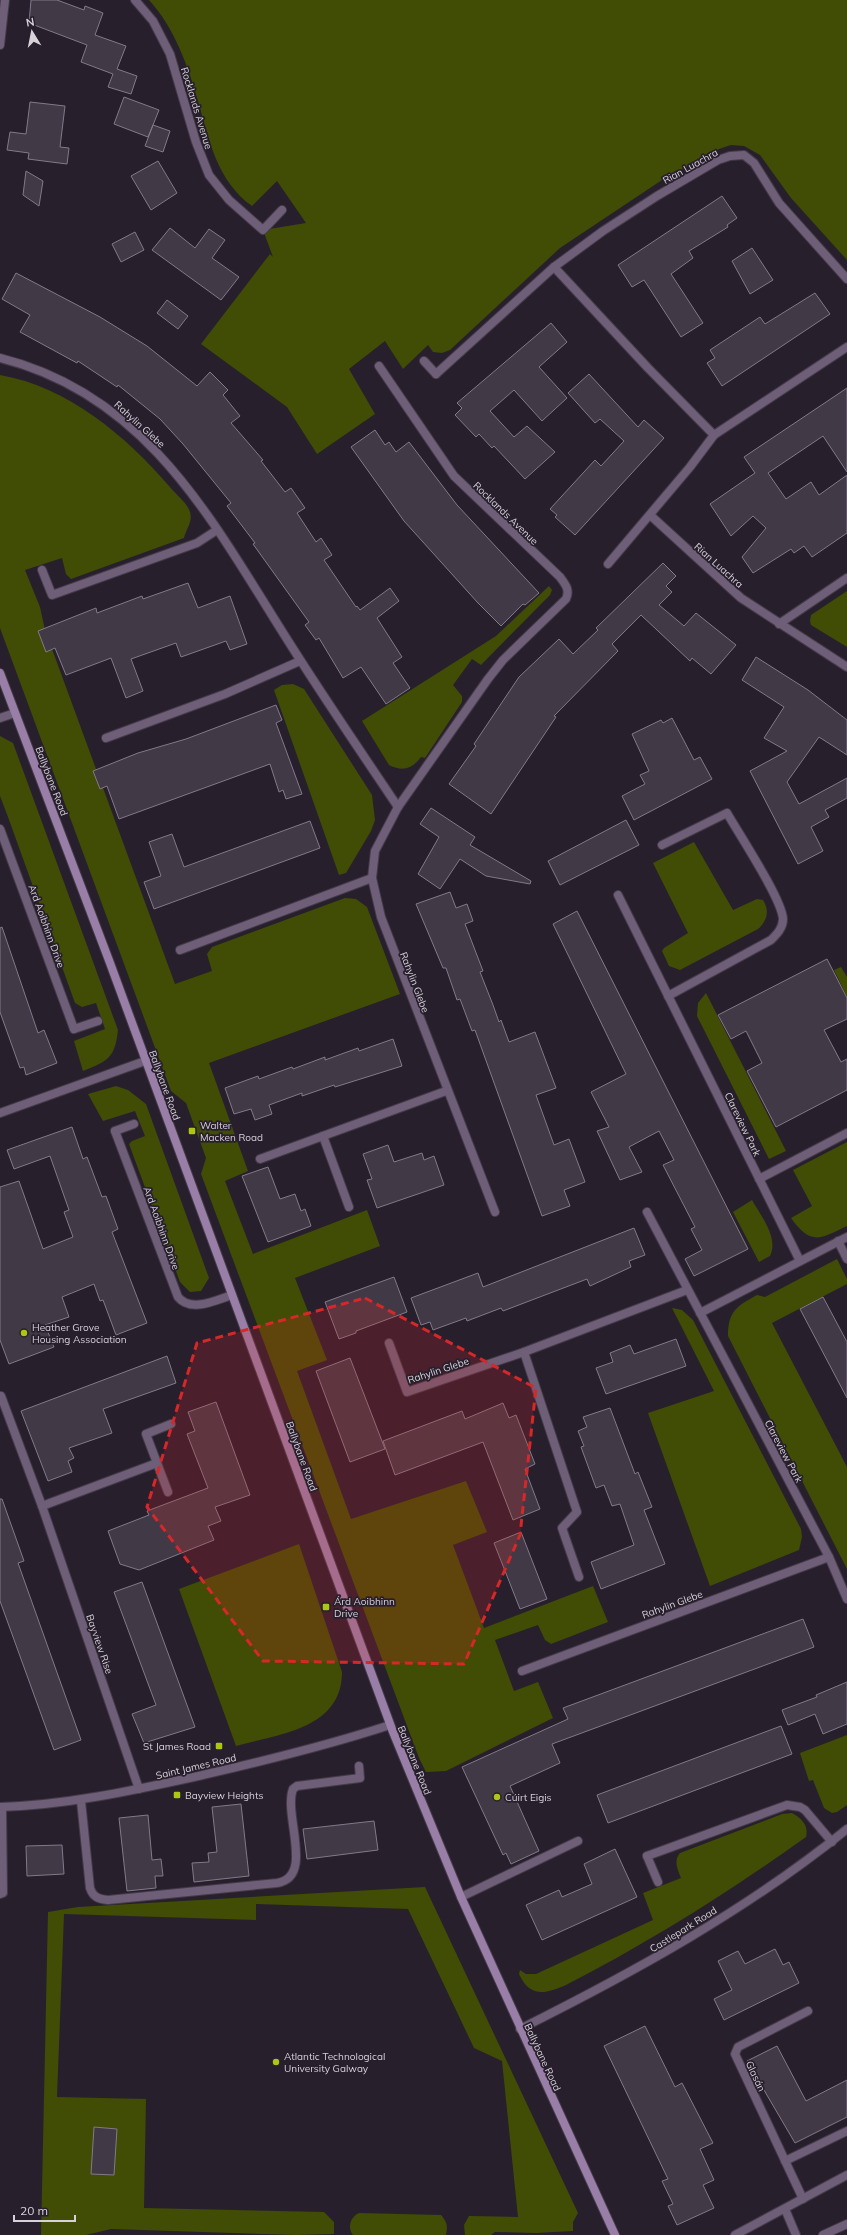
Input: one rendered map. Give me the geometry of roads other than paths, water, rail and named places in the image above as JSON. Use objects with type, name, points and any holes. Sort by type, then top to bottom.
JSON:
[{"type":"main road","name":"Ballybane Road","points":[[0,673],[390,1725],[461,1897],[615,2235]]},
{"type":"street","points":[[0,45],[5,0]]},
{"type":"street","name":"Rocklands Avenue","points":[[135,0],[153,21],[170,54],[196,142],[209,175],[229,200],[263,230],[282,210]]},
{"type":"street","name":"Rian Luachra","points":[[424,361],[436,374],[554,267],[603,231],[657,196],[718,160],[736,154],[749,158],[754,162],[779,204],[847,279]]},
{"type":"street","points":[[554,267],[648,368],[714,435]]},
{"type":"street","points":[[608,564],[690,467],[714,435],[847,347]]},
{"type":"street","name":"Rahylin Glebe","points":[[0,358],[23,364],[65,382],[125,422],[175,471],[217,530],[300,661],[398,807]]},
{"type":"street","name":"Rocklands Avenue","points":[[379,366],[454,476],[560,577],[567,587],[568,594],[566,599],[503,660]]},
{"type":"street","name":"Rian Luachra","points":[[650,515],[740,598],[847,667]]},
{"type":"street","points":[[42,570],[52,596],[197,543],[217,530]]},
{"type":"street","points":[[779,624],[847,578]]},
{"type":"street","name":"Rahylin Glebe","points":[[495,1212],[446,1091],[383,924],[372,878],[375,851],[398,807],[485,682],[503,660]]},
{"type":"street","points":[[106,738],[225,694],[300,661]]},
{"type":"street","points":[[0,718],[15,713]]},
{"type":"street","points":[[662,844],[727,813],[777,901],[782,914],[781,929],[771,940],[668,996]]},
{"type":"street","name":"Ard Aoibhinn Drive","points":[[0,829],[74,1029],[98,1021]]},
{"type":"street","points":[[180,950],[372,878]]},
{"type":"street","name":"Clareview Park","points":[[618,895],[800,1260]]},
{"type":"street","points":[[0,1113],[145,1061]]},
{"type":"street","points":[[260,1159],[446,1091]]},
{"type":"street","name":"Ard Aoibhinn Drive","points":[[134,1124],[115,1131],[178,1297],[185,1303],[201,1305],[232,1296]]},
{"type":"street","points":[[759,1179],[847,1133]]},
{"type":"street","points":[[323,1136],[349,1208]]},
{"type":"street","name":"Clareview Park","points":[[647,1212],[828,1557],[847,1599]]},
{"type":"street","points":[[700,1313],[847,1237]]},
{"type":"street","points":[[838,1241],[847,1259]]},
{"type":"street","name":"Rahylin Glebe","points":[[389,1343],[407,1392],[524,1352],[687,1290]]},
{"type":"street","points":[[524,1352],[577,1512],[562,1528],[579,1577]]},
{"type":"street","name":"Bayview Rise","points":[[1,1396],[42,1506],[139,1789]]},
{"type":"street","points":[[168,1492],[146,1434],[171,1424]]},
{"type":"street","points":[[42,1506],[157,1463]]},
{"type":"street","name":"Rahylin Glebe","points":[[522,1670],[828,1557]]},
{"type":"street","name":"Saint James Road","points":[[0,1894],[4,1893],[1,1807],[81,1801],[139,1789],[292,1754],[390,1725]]},
{"type":"street","points":[[81,1801],[90,1888],[92,1893],[99,1899],[108,1900],[277,1883],[288,1881],[296,1863],[290,1808],[293,1789],[297,1786],[360,1778],[360,1766]]},
{"type":"street","points":[[658,1882],[647,1856],[787,1806],[800,1807],[805,1810],[832,1842]]},
{"type":"street","name":"Castlepark Road","points":[[520,2029],[658,1957],[749,1900],[832,1842],[847,1829]]},
{"type":"street","points":[[461,1897],[578,1841]]},
{"type":"street","name":"Glasán","points":[[802,2199],[735,2054],[738,2047],[808,2011]]},
{"type":"street","points":[[785,2161],[847,2131]]},
{"type":"street","points":[[735,2235],[847,2175]]},
{"type":"street","points":[[785,2209],[796,2235]]},
{"type":"street","points":[[823,2235],[847,2224]]},
{"type":"place","name":"Walter Macken Road","points":[[192,1131]]},
{"type":"place","name":"Heather Grove Housing Association","points":[[24,1333]]},
{"type":"place","name":"Árd Aoibhinn Drive","points":[[326,1607]]},
{"type":"place","name":"St James Road","points":[[219,1746]]},
{"type":"place","name":"Bayview Heights","points":[[177,1795]]},
{"type":"place","name":"Cúirt Eigis","points":[[497,1797]]},
{"type":"place","name":"Atlantic Technological University Galway","points":[[276,2062]]}]
